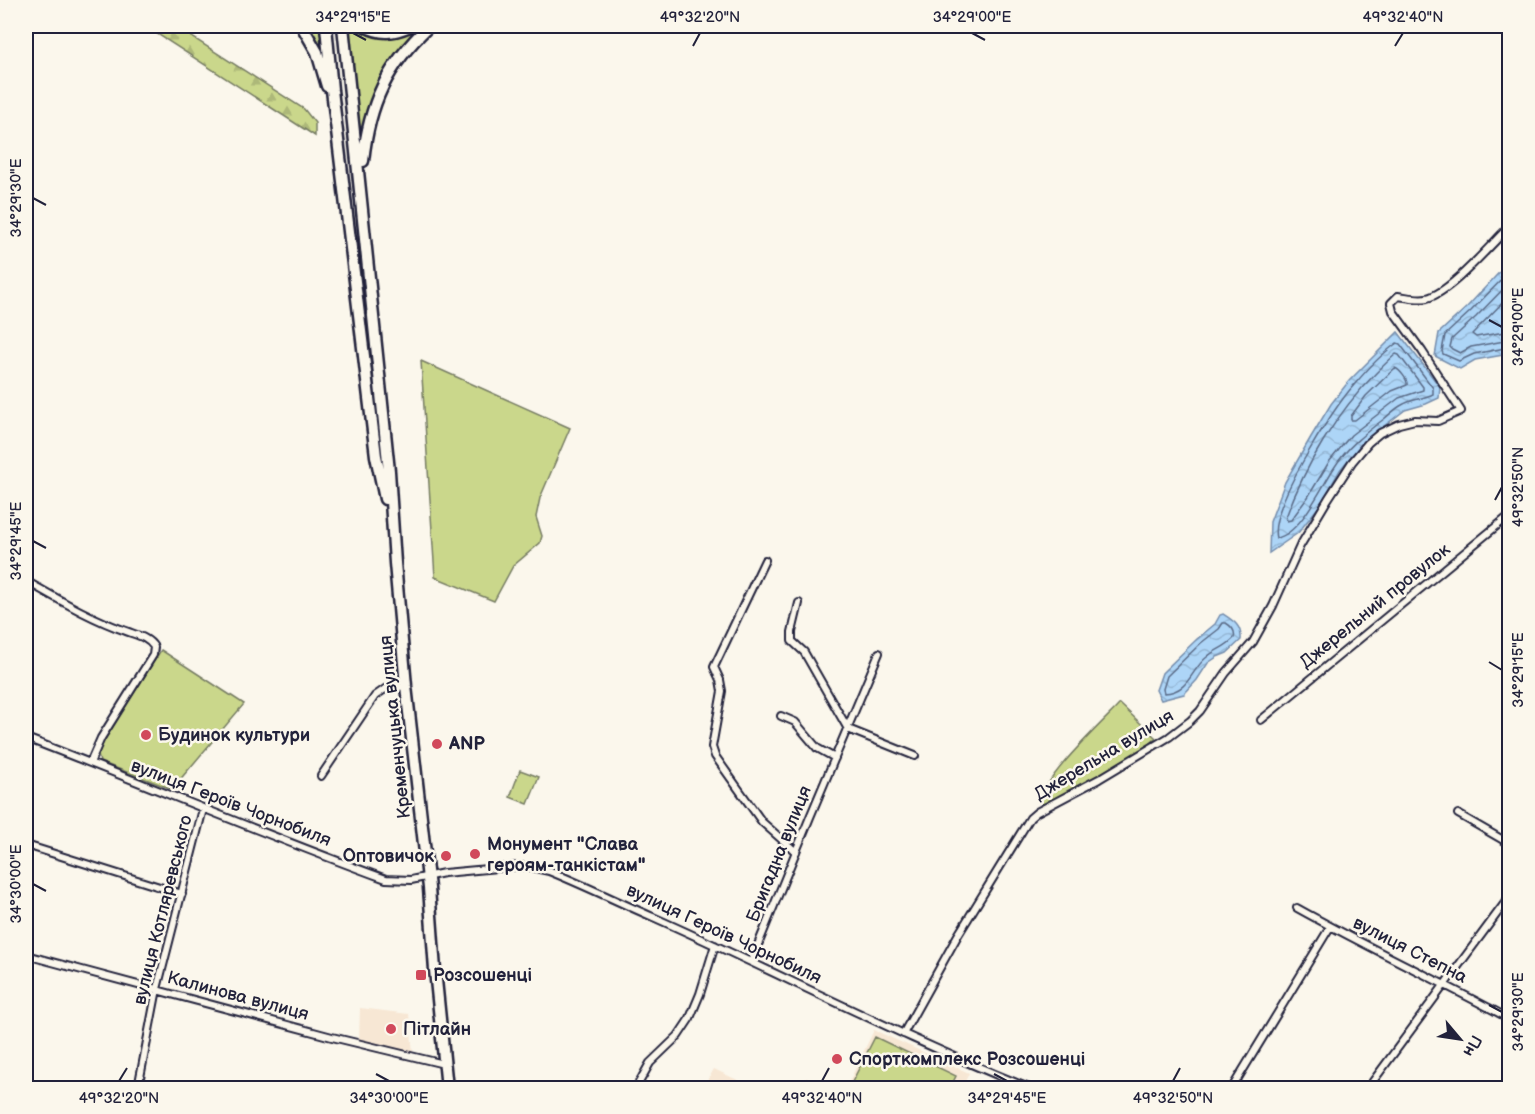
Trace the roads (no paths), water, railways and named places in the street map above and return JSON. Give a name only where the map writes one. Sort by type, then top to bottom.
[{"type":"highway","points":[[302,26],[316,52],[337,128]]},
{"type":"highway","points":[[326,26],[376,456],[394,540]]},
{"type":"highway","points":[[344,26],[394,540]]},
{"type":"highway","points":[[365,26],[375,31],[397,32],[410,26]]},
{"type":"highway","points":[[360,182],[365,142],[376,98],[390,71],[409,45],[429,26]]},
{"type":"highway","name":"Кременчуцька вулиця","points":[[394,540],[406,686],[428,876],[447,1089]]},
{"type":"street","name":"Джерельна вулиця","points":[[903,1034],[958,935],[1030,818],[1169,737],[1200,711],[1226,673],[1253,642],[1273,606],[1300,546],[1352,462],[1368,443],[1380,433],[1399,424],[1415,420],[1438,421],[1461,411],[1393,311],[1391,303],[1398,296],[1429,297],[1448,286],[1509,226]]},
{"type":"street","name":"Джерельний провулок","points":[[1261,720],[1509,515]]},
{"type":"street","points":[[765,560],[714,667],[722,691],[712,747],[762,822],[796,852]]},
{"type":"street","points":[[26,581],[103,623],[148,640],[154,647],[153,655],[101,738],[90,763]]},
{"type":"street","points":[[799,603],[792,641],[804,652],[848,729],[915,756]]},
{"type":"street","name":"Бригадна вулиця","points":[[751,962],[879,653]]},
{"type":"street","points":[[321,776],[375,696],[385,689],[406,686]]},
{"type":"street","points":[[781,716],[795,722],[817,748],[835,758]]},
{"type":"street","name":"вулиця Героїв Чорнобиля","points":[[26,738],[386,879],[411,880],[444,873],[520,866],[557,874],[715,945],[903,1034],[1029,1089]]},
{"type":"street","name":"вулиця Котляревського","points":[[138,1089],[157,989],[203,809]]},
{"type":"street","points":[[1458,814],[1509,844]]},
{"type":"street","points":[[26,845],[182,894]]},
{"type":"street","points":[[1368,1089],[1509,896]]},
{"type":"street","name":"вулиця Степна","points":[[1297,908],[1509,1019]]},
{"type":"street","points":[[1232,1089],[1330,927]]},
{"type":"street","points":[[636,1089],[650,1064],[678,1036],[690,1018],[715,945]]},
{"type":"street","name":"Калинова вулиця","points":[[26,955],[332,1037],[444,1064]]},
{"type":"street","points":[[26,1083],[45,1089]]},
{"type":"water","points":[[1509,262],[1509,352],[1475,360],[1460,369],[1435,356],[1439,333]]},
{"type":"water","points":[[1398,332],[1440,387],[1439,398],[1405,410],[1361,444],[1340,470],[1320,505],[1298,533],[1269,553],[1270,522],[1285,482],[1311,437],[1331,404],[1349,381]]},
{"type":"water","points":[[1223,614],[1239,627],[1241,640],[1227,653],[1208,663],[1184,694],[1161,700],[1156,690],[1162,673]]},
{"type":"place","name":"Будинок культури","points":[[146,735]]},
{"type":"place","name":"ANP","points":[[437,744]]},
{"type":"place","name":"Монумент \"Слава героям-танкістам\"","points":[[475,854]]},
{"type":"place","name":"Оптовичок","points":[[446,856]]},
{"type":"place","name":"Розсошенці","points":[[421,975]]},
{"type":"place","name":"Пітлайн","points":[[391,1029]]},
{"type":"place","name":"Спорткомплекс Розсошенці","points":[[837,1059]]}]
